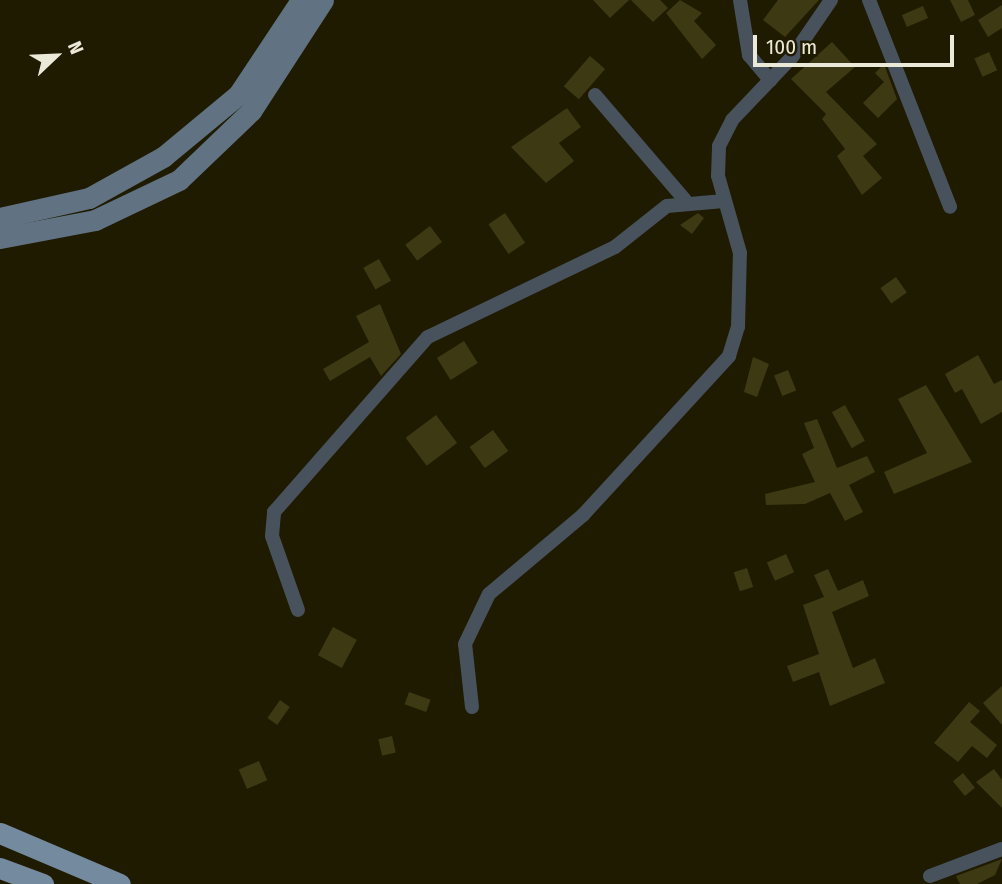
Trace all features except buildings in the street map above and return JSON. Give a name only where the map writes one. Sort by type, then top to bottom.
[{"type":"main road","points":[[0,218],[89,198],[163,157],[239,95],[301,0]]},
{"type":"main road","points":[[0,238],[121,208],[179,180],[248,115],[323,0]]},
{"type":"main road","points":[[110,186],[121,208]]},
{"type":"main road","points":[[0,833],[120,884]]},
{"type":"main road","points":[[0,868],[43,884]]},
{"type":"street","points":[[740,0],[749,55],[770,80]]},
{"type":"street","points":[[472,707],[465,644],[489,594],[583,515],[729,356],[740,264],[717,166],[722,137],[831,0]]},
{"type":"street","points":[[869,0],[950,206]]},
{"type":"street","points":[[595,95],[685,200]]},
{"type":"street","points":[[298,610],[272,536],[274,512],[428,337],[615,247],[660,211],[685,200],[724,201]]},
{"type":"street","points":[[930,876],[1002,849]]}]
